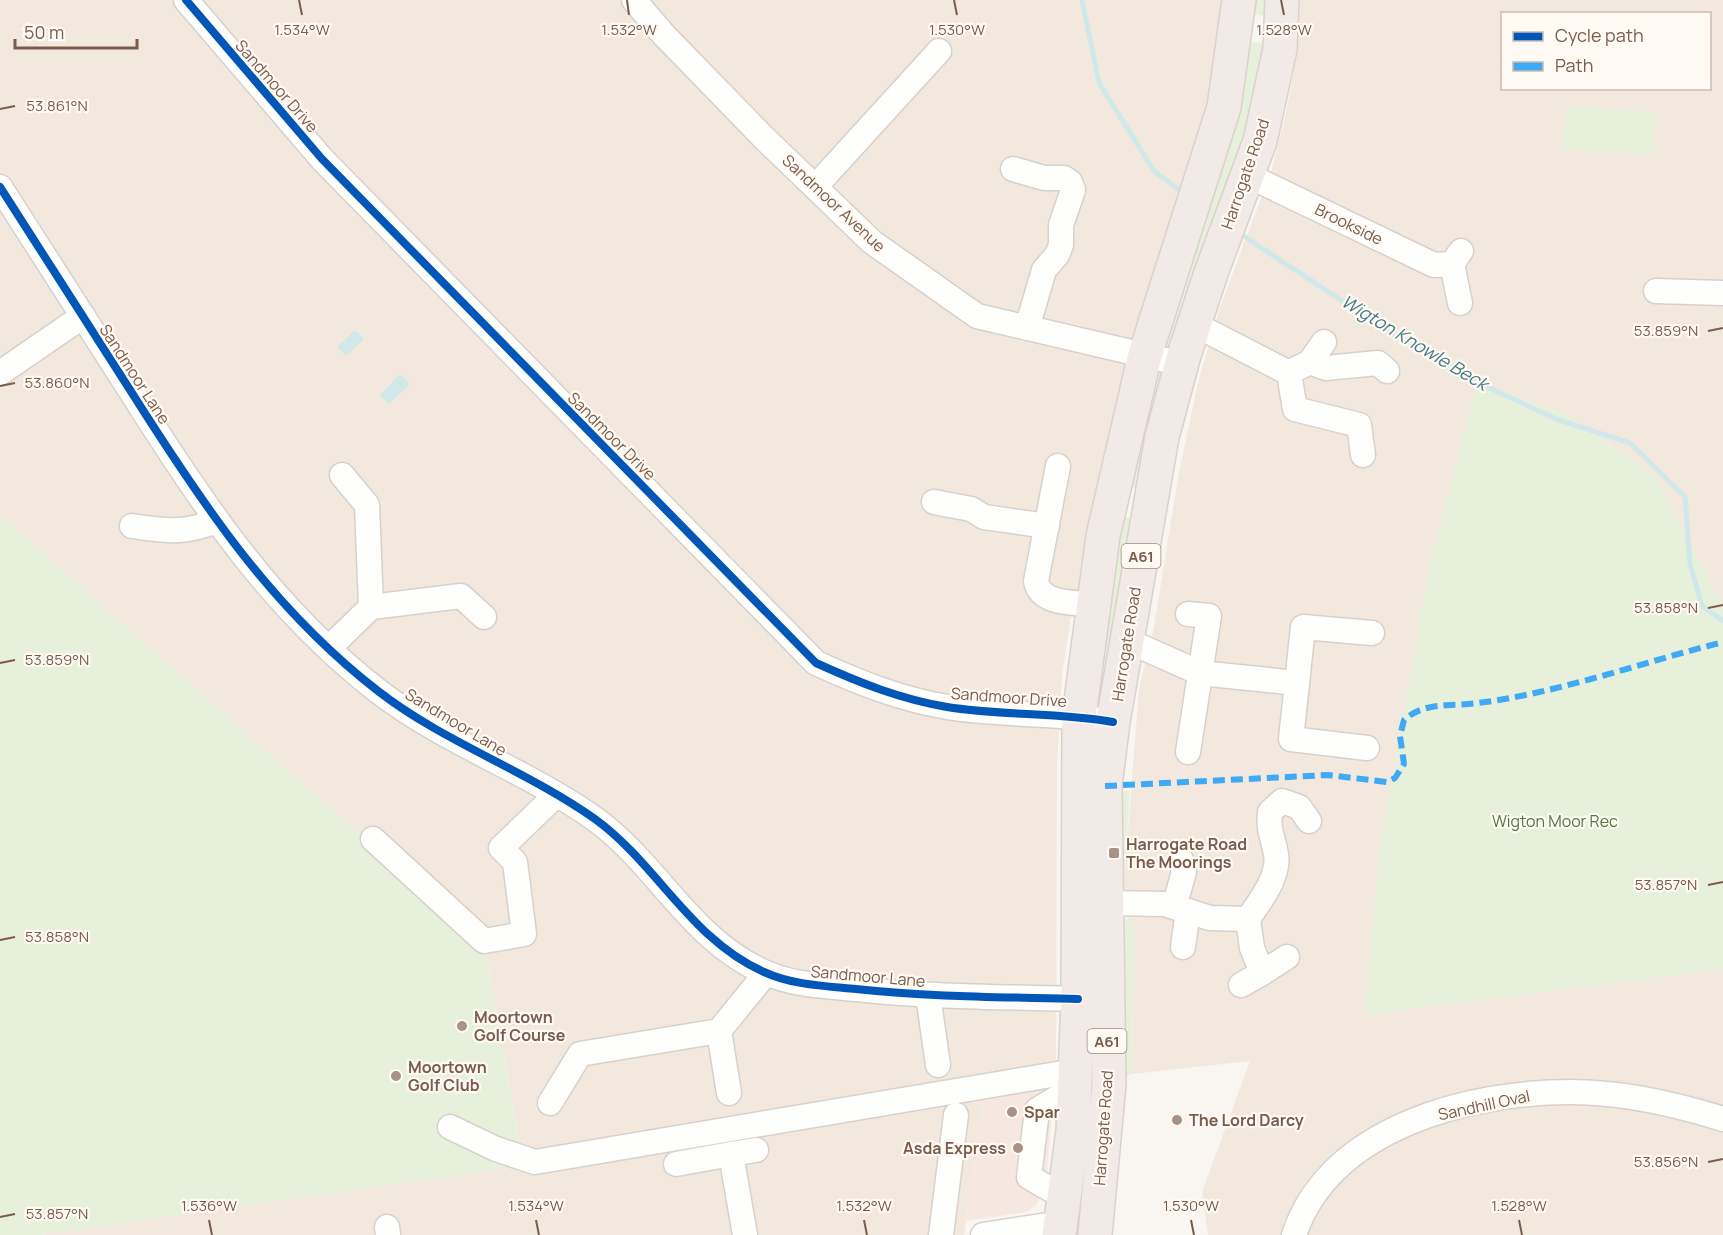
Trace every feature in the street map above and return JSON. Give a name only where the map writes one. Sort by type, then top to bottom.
[{"type":"highway","name":"Harrogate Road","points":[[1095,1235],[1108,1098],[1104,903],[1105,786],[1113,722],[1162,438],[1194,324],[1260,141],[1280,49],[1282,0]]},
{"type":"highway","name":"A61","points":[[1238,10],[1244,28],[1253,31],[1265,29],[1273,22],[1282,0]]},
{"type":"highway","name":"Harrogate Road","points":[[1061,1218],[1073,1131],[1078,999],[1079,716],[1103,536],[1145,355],[1224,107],[1238,10]]},
{"type":"highway","points":[[1061,1218],[1077,1197],[1088,1116],[1093,1103],[1108,1098]]},
{"type":"street","name":"Sandmoor Drive","points":[[186,0],[322,159],[816,663],[877,691],[948,707],[1079,716],[1113,722]]},
{"type":"street","name":"Sandmoor Avenue","points":[[634,0],[663,34],[872,242],[977,316],[1182,364]]},
{"type":"street","points":[[815,187],[939,51]]},
{"type":"street","points":[[1013,169],[1044,178],[1064,178],[1070,182],[1073,190],[1061,225],[1061,245],[1057,255],[1044,270],[1027,328]]},
{"type":"street","name":"Brookside","points":[[1247,175],[1434,265],[1456,257],[1460,303]]},
{"type":"street","name":"Sandmoor Lane","points":[[0,187],[216,521],[296,619],[378,691],[440,732],[556,795],[597,821],[641,862],[696,925],[720,946],[766,974],[806,985],[928,995],[1078,999]]},
{"type":"street","points":[[1656,291],[1723,293]]},
{"type":"street","name":"Sandmoor Lane","points":[[0,373],[82,316]]},
{"type":"street","points":[[1194,324],[1291,384],[1295,409],[1359,425],[1363,455]]},
{"type":"street","points":[[1291,384],[1324,342]]},
{"type":"street","points":[[1310,362],[1326,368],[1378,363],[1387,371]]},
{"type":"street","points":[[1058,466],[1036,581],[1038,589],[1044,596],[1053,599],[1094,605]]},
{"type":"street","points":[[342,475],[367,504],[371,607]]},
{"type":"street","points":[[934,502],[971,509],[984,517],[1047,526]]},
{"type":"street","points":[[132,526],[164,531],[193,530],[216,521]]},
{"type":"street","points":[[330,648],[371,607],[461,596],[484,617]]},
{"type":"street","points":[[1188,614],[1209,616],[1188,752]]},
{"type":"street","points":[[1367,748],[1291,739],[1303,627],[1372,633]]},
{"type":"street","points":[[1126,640],[1200,673],[1297,683]]},
{"type":"street","points":[[373,839],[484,941],[524,934],[515,862],[501,848],[556,795]]},
{"type":"street","points":[[1262,973],[1252,948],[1256,910],[1275,880],[1277,856],[1268,830],[1270,812],[1282,801],[1299,807],[1309,821]]},
{"type":"street","points":[[1181,860],[1184,872],[1181,909],[1183,947]]},
{"type":"street","points":[[1104,903],[1165,904],[1210,918],[1256,910]]},
{"type":"street","points":[[1240,985],[1287,957]]},
{"type":"street","points":[[550,1104],[580,1054],[718,1031],[766,974]]},
{"type":"street","points":[[928,995],[938,1065]]},
{"type":"street","points":[[718,1031],[729,1093]]},
{"type":"street","points":[[450,1127],[496,1149],[535,1162],[1075,1079]]},
{"type":"street","name":"Sandhill Oval","points":[[1294,1235],[1300,1218],[1318,1191],[1345,1161],[1376,1138],[1413,1121],[1458,1108],[1513,1095],[1572,1092],[1634,1098],[1723,1119]]},
{"type":"street","points":[[941,1235],[957,1114]]},
{"type":"street","points":[[675,1164],[756,1150]]},
{"type":"street","points":[[731,1155],[745,1235]]},
{"type":"street","points":[[983,1235],[1061,1218]]},
{"type":"shaded area","points":[[0,0],[1230,0],[1215,105],[1081,616],[1071,616],[1062,675],[1057,764],[1056,1068],[521,1152],[485,946],[0,515]]},
{"type":"shaded area","points":[[1299,0],[1723,0],[1723,1235],[1208,1235],[1202,1192],[1250,1061],[1132,1074],[1134,924],[1124,883],[1139,689],[1154,627],[1178,478],[1199,378],[1219,310],[1272,169],[1296,60]]},
{"type":"shaded area","points":[[1055,1081],[1046,1179],[1038,1203],[1022,1213],[966,1221],[984,1093]]},
{"type":"shaded area","points":[[984,1093],[964,1235],[41,1235],[523,1166]]},
{"type":"green space","points":[[1248,0],[1269,0],[1267,13],[1262,16],[1252,14]]},
{"type":"green space","points":[[1243,42],[1271,43],[1266,73],[1173,348],[1166,347],[1160,341]]},
{"type":"green space","points":[[1566,106],[1656,112],[1653,155],[1563,149]]},
{"type":"green space","points":[[1159,371],[1165,372],[1144,488],[1123,486],[1129,459]]},
{"type":"green space","name":"Wigton Moor Rec","points":[[1477,382],[1567,414],[1655,476],[1723,606],[1723,969],[1365,1015],[1379,854],[1428,573]]},
{"type":"green space","name":"Moortown Golf Club","points":[[0,515],[485,946],[523,1166],[41,1235],[0,1235]]},
{"type":"green space","points":[[1117,516],[1139,520],[1114,650],[1105,661],[1101,694],[1095,693]]},
{"type":"green space","points":[[1121,791],[1130,791],[1124,883],[1121,874]]},
{"type":"green space","points":[[1132,916],[1134,924],[1132,1074],[1124,1077],[1120,923]]},
{"type":"water","points":[[354,331],[360,334],[363,340],[346,356],[337,347]]},
{"type":"water","points":[[400,374],[410,384],[389,404],[380,395]]},
{"type":"waterway","name":"Wigton Knowle Beck","points":[[1082,0],[1099,83],[1154,171],[1185,194]]},
{"type":"waterway","name":"Wigton Knowle Beck","points":[[1245,237],[1460,374],[1556,419],[1630,443],[1685,497],[1690,564],[1702,606],[1723,621]]},
{"type":"marked path","points":[[1105,786],[1328,775],[1387,782],[1395,778],[1404,764],[1400,736],[1404,720],[1421,710],[1539,692],[1723,642]]},
{"type":"cycle path","points":[[186,0],[322,159],[816,663],[880,690],[930,704],[988,712],[1113,722]]},
{"type":"cycle path","points":[[0,187],[213,515],[272,590],[305,626],[378,691],[430,726],[541,786],[595,819],[637,857],[716,941],[738,958],[764,972],[786,980],[809,984],[884,992],[1078,999]]},
{"type":"place","name":"Harrogate Road The Moorings","points":[[1114,853]]},
{"type":"place","name":"Moortown Golf Course","points":[[462,1026]]},
{"type":"place","name":"Moortown Golf Club","points":[[396,1076]]},
{"type":"place","name":"Spar","points":[[1012,1112]]},
{"type":"place","name":"The Lord Darcy","points":[[1177,1120]]},
{"type":"place","name":"Asda Express","points":[[1018,1148]]}]
